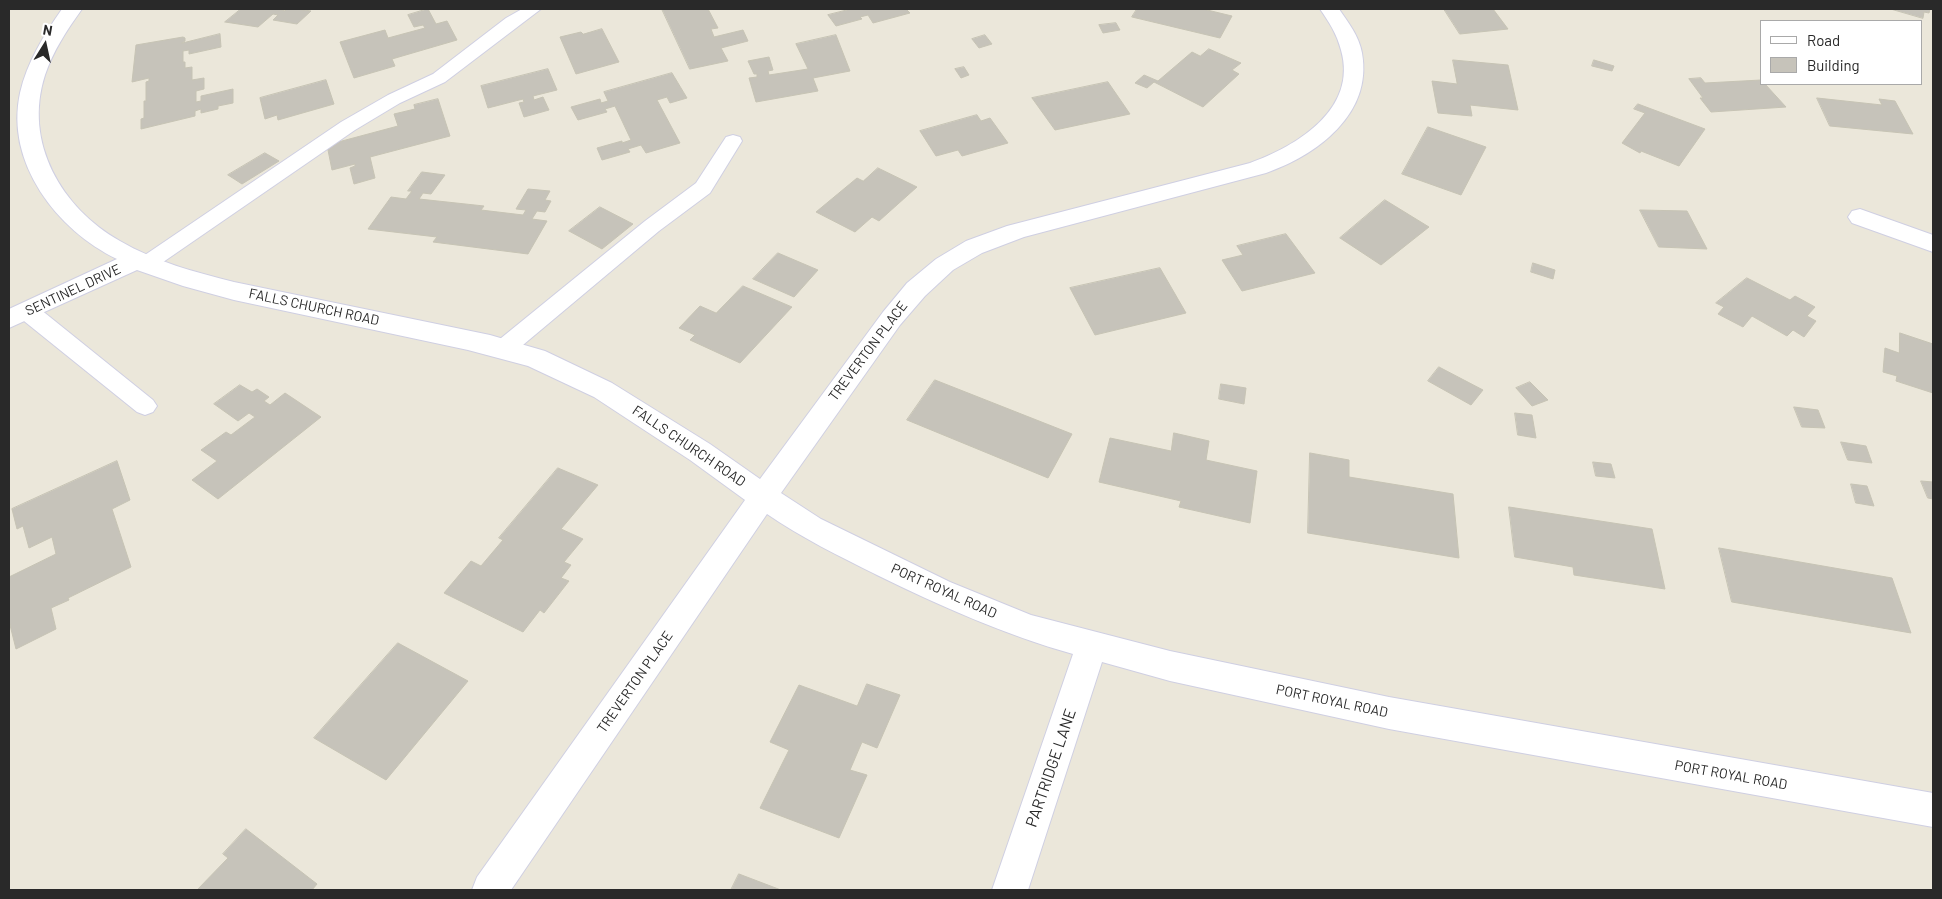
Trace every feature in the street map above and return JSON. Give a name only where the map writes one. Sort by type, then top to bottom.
[{"type":"street","name":"FALLS CHURCH ROAD","points":[[72,9],[43,53],[31,87],[26,114],[30,141],[37,165],[44,180],[62,208],[88,231],[142,262],[170,274],[212,286],[503,349],[536,358],[603,390],[700,452],[762,496]]},
{"type":"street","name":"TREVERTON PLACE","points":[[490,890],[717,564],[762,496],[894,313],[937,269],[983,243],[1024,228],[1223,178],[1289,155],[1314,140],[1342,110],[1354,75],[1352,53],[1338,19],[1330,9]]},
{"type":"street","points":[[1860,217],[1933,244]]},
{"type":"street","name":"SENTINEL DRIVE","points":[[18,315],[142,262]]},
{"type":"street","name":"PORT ROYAL ROAD","points":[[762,496],[811,528],[939,591],[1029,628],[1170,666],[1389,714],[1933,810]]},
{"type":"street","name":"PARTRIDGE LANE","points":[[1010,890],[1092,645]]},
{"type":"lane","points":[[142,262],[348,126],[394,99],[439,78],[512,22],[533,9]]},
{"type":"lane","points":[[503,349],[652,226],[703,188],[734,141]]},
{"type":"lane","points":[[18,315],[145,406]]},
{"type":"building","points":[[241,9],[280,9],[285,11],[287,9],[298,9],[311,11],[297,24],[273,20],[278,15],[273,14],[258,27],[225,22]]},
{"type":"building","points":[[428,9],[436,24],[447,21],[457,40],[392,59],[395,66],[354,78],[340,42],[385,30],[388,38],[425,28],[423,25],[414,27],[408,15]]},
{"type":"building","points":[[662,9],[708,9],[718,28],[711,29],[714,37],[743,30],[748,41],[721,48],[728,61],[690,69]]},
{"type":"building","points":[[851,9],[906,9],[910,13],[873,23],[868,15],[860,17],[862,19],[836,26],[828,15]]},
{"type":"building","points":[[1137,9],[1203,9],[1232,16],[1220,38],[1132,17]]},
{"type":"building","points":[[1444,9],[1493,9],[1508,29],[1460,34]]},
{"type":"building","points":[[1891,9],[1930,9],[1929,13],[1924,12],[1923,18]]},
{"type":"building","points":[[1116,23],[1120,30],[1103,33],[1099,25]]},
{"type":"building","points":[[602,29],[619,62],[576,74],[560,37]]},
{"type":"building","points":[[220,34],[221,47],[189,54],[189,50],[183,51],[183,62],[185,62],[185,68],[192,67],[192,80],[204,78],[204,89],[196,91],[196,102],[201,101],[201,96],[233,89],[233,103],[218,106],[218,109],[201,113],[201,109],[195,111],[195,116],[141,129],[141,119],[144,118],[144,101],[146,101],[146,82],[149,81],[149,78],[132,82],[136,45],[183,37],[185,41],[182,43]]},
{"type":"building","points":[[836,35],[850,71],[813,78],[818,91],[756,102],[749,78],[757,77],[757,74],[754,74],[748,61],[769,57],[773,70],[768,71],[769,75],[808,69],[796,44]]},
{"type":"building","points":[[985,35],[992,44],[979,48],[972,39]]},
{"type":"building","points":[[1209,49],[1241,63],[1232,70],[1239,74],[1203,107],[1154,82],[1147,88],[1135,83],[1144,75],[1158,81],[1192,52],[1200,56]]},
{"type":"building","points":[[1453,60],[1508,65],[1518,110],[1470,105],[1472,116],[1438,113],[1432,81],[1457,84]]},
{"type":"building","points":[[1594,60],[1614,66],[1612,71],[1592,66]]},
{"type":"building","points":[[964,67],[969,75],[961,78],[955,69]]},
{"type":"building","points":[[548,69],[557,90],[533,96],[534,100],[543,97],[549,110],[524,117],[519,103],[524,102],[523,99],[488,108],[481,86]]},
{"type":"building","points":[[672,73],[687,98],[670,103],[667,97],[657,100],[680,143],[646,153],[641,145],[628,149],[630,152],[602,160],[597,148],[631,140],[615,106],[605,109],[607,112],[578,120],[571,107],[600,99],[601,103],[608,101],[604,92]]},
{"type":"building","points":[[1701,78],[1705,83],[1760,80],[1760,85],[1766,85],[1786,107],[1711,112],[1689,79]]},
{"type":"building","points":[[326,80],[334,104],[278,120],[277,115],[265,119],[260,98]]},
{"type":"building","points":[[1108,82],[1130,114],[1055,130],[1032,98]]},
{"type":"building","points":[[1817,98],[1882,105],[1879,99],[1895,101],[1913,134],[1830,126]]},
{"type":"building","points":[[438,99],[450,136],[370,157],[375,178],[354,184],[350,168],[355,166],[355,164],[332,170],[327,145],[398,126],[394,114],[415,109],[414,105]]},
{"type":"building","points":[[1638,104],[1705,129],[1679,166],[1641,151],[1640,153],[1622,143],[1645,113],[1634,109]]},
{"type":"building","points":[[977,115],[981,121],[990,118],[1008,143],[962,156],[958,150],[936,156],[920,131]]},
{"type":"building","points":[[1428,127],[1486,147],[1461,195],[1402,174]]},
{"type":"building","points":[[265,153],[279,161],[242,184],[228,175]]},
{"type":"building","points":[[878,168],[917,187],[879,221],[872,217],[855,232],[816,212],[857,178],[863,181]]},
{"type":"building","points":[[422,172],[445,175],[431,194],[423,193],[419,199],[484,206],[481,210],[523,215],[526,210],[516,209],[528,189],[550,191],[545,200],[551,201],[545,212],[537,211],[532,219],[547,221],[528,254],[433,242],[437,237],[368,229],[391,197],[406,199],[412,191],[408,191]]},
{"type":"building","points":[[1385,200],[1429,227],[1381,265],[1340,238]]},
{"type":"building","points":[[600,207],[633,224],[602,249],[569,231]]},
{"type":"building","points":[[1640,210],[1687,211],[1707,249],[1659,247]]},
{"type":"building","points":[[1286,234],[1315,273],[1242,291],[1222,260],[1243,255],[1237,246]]},
{"type":"building","points":[[778,253],[818,270],[794,297],[753,279]]},
{"type":"building","points":[[1533,263],[1555,270],[1553,279],[1531,272]]},
{"type":"building","points":[[1160,268],[1186,313],[1095,335],[1070,288]]},
{"type":"building","points":[[1747,278],[1790,300],[1795,296],[1815,307],[1807,316],[1816,321],[1804,337],[1793,330],[1787,336],[1752,316],[1743,327],[1718,314],[1724,307],[1716,303]]},
{"type":"building","points":[[743,286],[792,307],[740,363],[690,340],[695,335],[679,328],[700,306],[716,313]]},
{"type":"building","points":[[1900,333],[1933,344],[1933,393],[1896,381],[1897,376],[1883,372],[1885,348],[1899,353]]},
{"type":"building","points":[[1439,367],[1483,390],[1471,405],[1428,381]]},
{"type":"building","points":[[935,380],[1072,434],[1048,478],[907,420]]},
{"type":"building","points":[[1530,382],[1548,400],[1532,406],[1516,388]]},
{"type":"building","points":[[1221,384],[1246,388],[1244,404],[1219,399]]},
{"type":"building","points":[[240,385],[252,392],[257,389],[269,397],[264,401],[270,405],[285,393],[321,417],[218,499],[192,480],[217,461],[201,450],[226,432],[231,435],[255,417],[249,413],[238,421],[214,404]]},
{"type":"building","points":[[1794,407],[1818,410],[1825,428],[1802,427]]},
{"type":"building","points":[[1515,413],[1532,415],[1536,438],[1518,435]]},
{"type":"building","points":[[1174,433],[1209,441],[1206,460],[1257,471],[1250,523],[1179,507],[1181,501],[1099,482],[1110,438],[1171,451]]},
{"type":"building","points":[[1841,442],[1866,446],[1872,463],[1848,460]]},
{"type":"building","points":[[1310,453],[1349,460],[1349,477],[1453,494],[1459,558],[1308,533]]},
{"type":"building","points":[[117,461],[130,500],[112,509],[131,567],[51,608],[56,629],[16,649],[9,621],[9,577],[56,554],[52,537],[29,548],[23,526],[17,529],[12,509]]},
{"type":"building","points":[[1593,462],[1611,464],[1615,478],[1596,476]]},
{"type":"building","points":[[558,468],[598,485],[561,529],[583,539],[564,562],[571,565],[561,578],[569,581],[544,613],[540,610],[523,632],[444,593],[471,561],[481,566],[503,540],[499,538]]},
{"type":"building","points":[[1921,481],[1933,482],[1933,499],[1928,498]]},
{"type":"building","points":[[1851,484],[1867,486],[1874,506],[1856,503]]},
{"type":"building","points":[[1509,507],[1652,529],[1665,589],[1574,575],[1573,567],[1515,557]]},
{"type":"building","points":[[1719,548],[1892,578],[1911,633],[1732,602]]},
{"type":"building","points":[[398,643],[468,681],[386,780],[314,738]]},
{"type":"building","points":[[867,684],[900,695],[877,748],[862,742],[850,770],[867,775],[839,838],[760,808],[789,750],[770,742],[799,685],[857,706]]},
{"type":"building","points":[[246,829],[317,884],[312,890],[197,890],[228,858],[223,854]]},
{"type":"building","points":[[739,874],[781,890],[731,890]]}]
